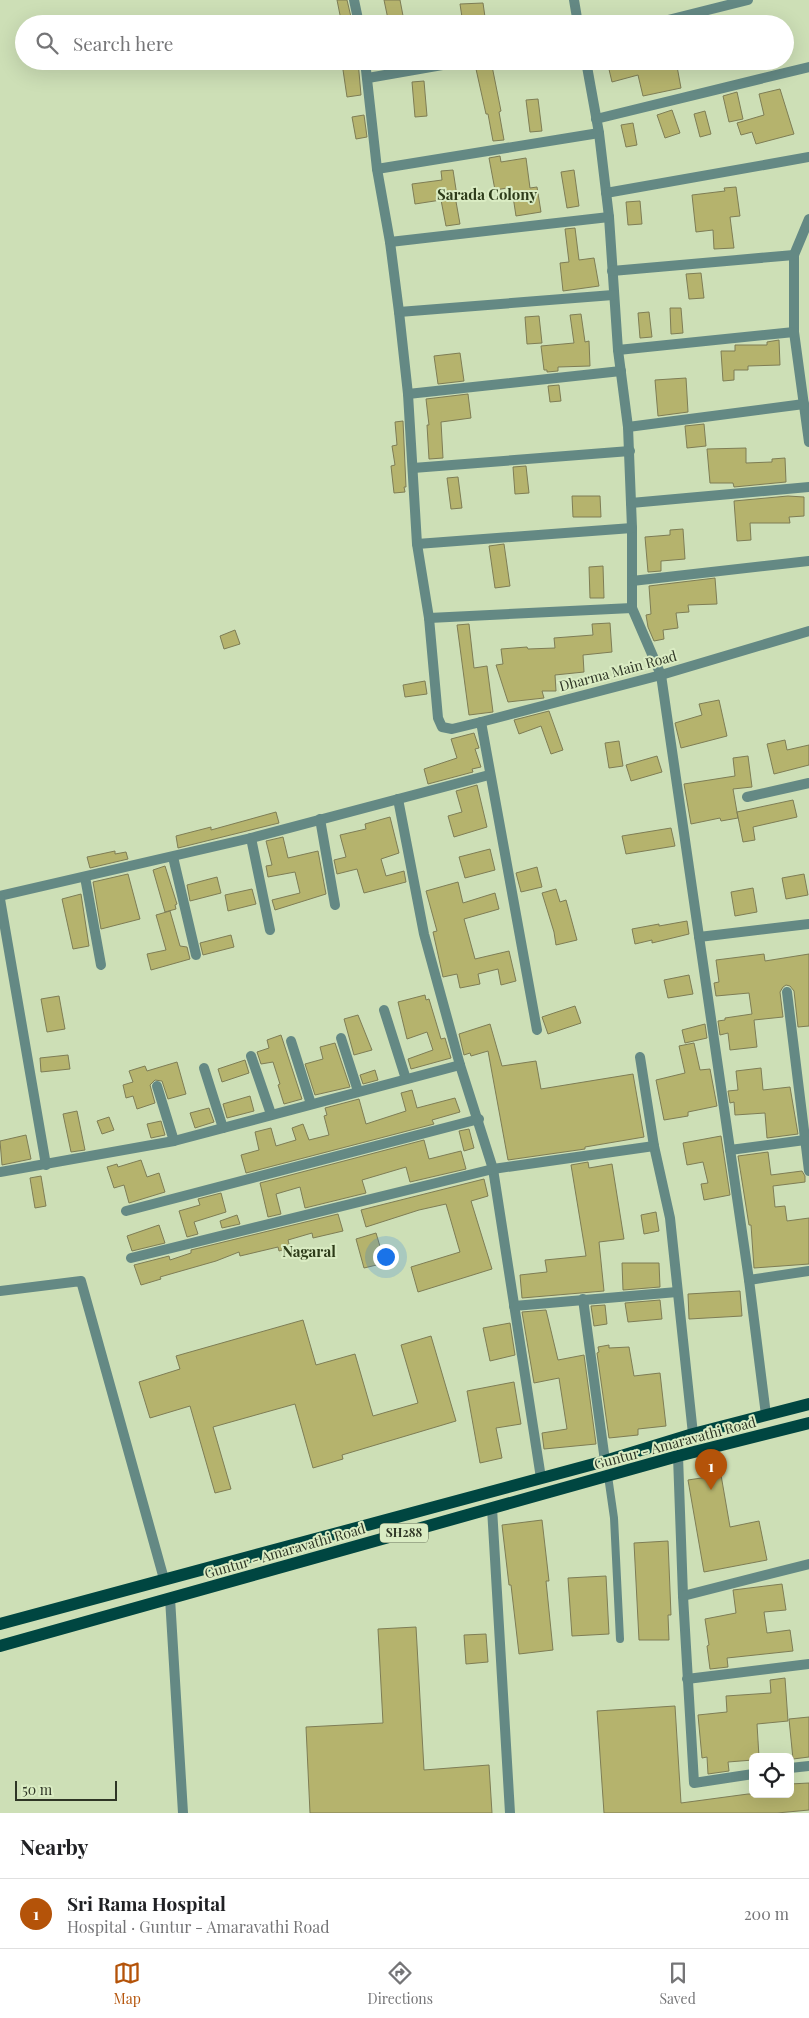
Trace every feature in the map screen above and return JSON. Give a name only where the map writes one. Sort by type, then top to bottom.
[{"type":"main road","name":"Guntur - Amaravathi Road","points":[[0,1624],[809,1404]]},
{"type":"main road","name":"Guntur - Amaravathi Road","points":[[0,1646],[678,1456],[809,1423]]},
{"type":"main road","points":[[449,1502],[453,1520]]},
{"type":"street","points":[[354,0],[357,15]]},
{"type":"street","points":[[574,0],[576,15]]},
{"type":"street","points":[[688,15],[748,0]]},
{"type":"street","points":[[596,119],[809,68]]},
{"type":"street","points":[[367,70],[377,169],[400,312],[408,394],[417,544],[429,618],[632,608]]},
{"type":"street","points":[[368,78],[414,70]]},
{"type":"street","points":[[588,70],[599,133],[609,217],[613,295],[630,451],[632,608],[661,675],[749,1280],[766,1415]]},
{"type":"street","points":[[377,169],[599,133]]},
{"type":"street","points":[[606,193],[809,157]]},
{"type":"street","points":[[390,242],[609,217]]},
{"type":"street","points":[[809,219],[794,255],[794,332],[809,442]]},
{"type":"street","points":[[612,271],[794,255]]},
{"type":"street","points":[[400,312],[613,295]]},
{"type":"street","points":[[618,350],[794,332]]},
{"type":"street","points":[[408,394],[621,372]]},
{"type":"street","points":[[628,427],[804,404]]},
{"type":"street","points":[[413,468],[630,451]]},
{"type":"street","points":[[631,503],[809,487]]},
{"type":"street","points":[[417,544],[632,528]]},
{"type":"street","points":[[632,581],[809,560]]},
{"type":"street","name":"Dharma Main Road","points":[[429,618],[438,718],[442,727],[447,729],[481,722],[661,675],[809,631]]},
{"type":"street","points":[[481,722],[489,775],[537,1030]]},
{"type":"street","points":[[46,1165],[0,897],[251,838],[489,775]]},
{"type":"street","points":[[746,797],[809,783]]},
{"type":"street","points":[[398,799],[424,934],[460,1065],[493,1169],[541,1478]]},
{"type":"street","points":[[320,820],[335,905]]},
{"type":"street","points":[[251,838],[270,930]]},
{"type":"street","points":[[173,857],[196,955]]},
{"type":"street","points":[[85,877],[101,965]]},
{"type":"street","points":[[700,937],[809,924]]},
{"type":"street","points":[[787,992],[809,1170]]},
{"type":"street","points":[[384,1010],[406,1079]]},
{"type":"street","points":[[341,1038],[358,1092]]},
{"type":"street","points":[[291,1041],[311,1104]]},
{"type":"street","points":[[251,1056],[271,1114]]},
{"type":"street","points":[[640,1057],[654,1146],[670,1218],[693,1434]]},
{"type":"street","points":[[0,1172],[174,1141],[460,1065]]},
{"type":"street","points":[[204,1068],[223,1128]]},
{"type":"street","points":[[157,1086],[174,1141]]},
{"type":"street","points":[[126,1211],[478,1119]]},
{"type":"street","points":[[730,1150],[806,1140]]},
{"type":"street","points":[[131,1258],[493,1169],[654,1146]]},
{"type":"street","points":[[749,1280],[809,1271]]},
{"type":"street","points":[[0,1291],[81,1280],[164,1579]]},
{"type":"street","points":[[514,1306],[678,1292]]},
{"type":"street","points":[[583,1299],[604,1461]]},
{"type":"street","points":[[678,1456],[682,1596],[694,1783],[749,1775]]},
{"type":"street","points":[[492,1508],[510,1813]]},
{"type":"street","points":[[682,1596],[809,1564]]},
{"type":"street","points":[[170,1598],[183,1813]]},
{"type":"street","points":[[687,1679],[809,1664]]},
{"type":"street","points":[[794,1768],[809,1766]]},
{"type":"lane","points":[[608,1476],[614,1518],[620,1639]]},
{"type":"building","points":[[337,0],[347,0],[351,15],[340,15]]},
{"type":"building","points":[[384,0],[400,0],[403,15],[387,15]]},
{"type":"building","points":[[483,3],[485,15],[462,15],[460,4]]},
{"type":"building","points":[[343,70],[359,70],[361,95],[347,97]]},
{"type":"building","points":[[476,70],[493,70],[501,111],[499,112],[504,140],[493,141],[488,114],[486,114]]},
{"type":"building","points":[[609,70],[678,70],[681,88],[643,96],[638,75],[612,82]]},
{"type":"building","points":[[424,81],[427,116],[415,117],[412,82]]},
{"type":"building","points":[[780,89],[794,134],[756,144],[752,132],[741,135],[737,123],[764,115],[759,94]]},
{"type":"building","points":[[737,92],[743,119],[729,122],[723,96]]},
{"type":"building","points":[[538,99],[542,131],[530,132],[526,100]]},
{"type":"building","points":[[672,110],[680,133],[665,138],[657,115]]},
{"type":"building","points":[[705,111],[711,134],[700,137],[694,114]]},
{"type":"building","points":[[364,115],[367,137],[356,139],[352,117]]},
{"type":"building","points":[[633,123],[637,145],[626,147],[621,125]]},
{"type":"building","points":[[500,156],[501,162],[526,158],[530,188],[537,187],[541,212],[516,216],[512,190],[507,188],[495,190],[489,158]]},
{"type":"building","points":[[453,170],[460,224],[446,226],[441,200],[415,204],[412,184],[442,180],[441,171]]},
{"type":"building","points":[[574,170],[579,206],[567,208],[561,172]]},
{"type":"building","points":[[736,187],[740,216],[730,217],[734,248],[714,249],[713,230],[696,232],[692,195],[725,191],[724,188]]},
{"type":"building","points":[[640,201],[642,224],[628,225],[626,202]]},
{"type":"building","points":[[575,228],[579,260],[594,258],[599,286],[563,291],[560,263],[569,262],[565,229]]},
{"type":"building","points":[[701,273],[704,298],[689,299],[686,274]]},
{"type":"building","points":[[670,308],[681,308],[683,333],[671,334]]},
{"type":"building","points":[[649,312],[652,337],[640,338],[638,313]]},
{"type":"building","points":[[581,314],[585,342],[589,341],[590,366],[558,367],[558,371],[547,372],[547,370],[544,370],[541,346],[574,343],[570,315]]},
{"type":"building","points":[[539,316],[542,343],[527,344],[525,317]]},
{"type":"building","points":[[779,340],[780,365],[748,366],[748,370],[734,370],[734,380],[723,381],[721,351],[735,351],[735,345],[767,345],[767,342]]},
{"type":"building","points":[[460,353],[464,381],[438,384],[434,356]]},
{"type":"building","points":[[686,378],[688,412],[658,416],[655,380]]},
{"type":"building","points":[[559,385],[561,401],[550,402],[548,386]]},
{"type":"building","points":[[468,394],[471,418],[441,422],[443,458],[429,459],[427,425],[429,425],[426,399]]},
{"type":"building","points":[[403,421],[406,487],[404,487],[405,492],[394,493],[391,466],[395,465],[392,446],[397,445],[395,422]]},
{"type":"building","points":[[704,424],[706,446],[687,448],[685,426]]},
{"type":"building","points":[[746,448],[746,463],[772,462],[772,459],[785,458],[786,482],[734,487],[733,483],[710,483],[707,449]]},
{"type":"building","points":[[526,466],[529,493],[515,494],[513,467]]},
{"type":"building","points":[[458,477],[462,508],[451,509],[447,478]]},
{"type":"building","points":[[572,496],[600,496],[601,517],[573,517]]},
{"type":"building","points":[[788,496],[804,497],[804,516],[789,517],[790,523],[750,523],[751,540],[737,541],[734,501]]},
{"type":"building","points":[[683,529],[685,559],[661,561],[661,571],[648,572],[645,537],[670,535],[670,530]]},
{"type":"building","points":[[504,544],[510,586],[495,588],[489,546]]},
{"type":"building","points":[[603,566],[604,598],[590,598],[589,567]]},
{"type":"building","points":[[715,578],[717,604],[688,605],[689,612],[676,613],[678,628],[663,630],[664,639],[654,641],[648,627],[646,615],[651,614],[649,586]]},
{"type":"building","points":[[610,623],[612,652],[583,655],[584,672],[555,675],[556,691],[542,691],[544,698],[508,702],[496,665],[503,664],[501,649],[527,647],[528,649],[555,648],[554,638],[593,635],[592,624]]},
{"type":"building","points":[[469,624],[474,668],[487,666],[493,712],[469,715],[457,625]]},
{"type":"building","points":[[235,630],[240,644],[224,649],[220,636]]},
{"type":"building","points":[[425,681],[427,694],[405,697],[403,685]]},
{"type":"building","points":[[719,700],[727,736],[681,748],[675,723],[702,715],[699,704]]},
{"type":"building","points":[[549,711],[563,750],[551,754],[541,726],[519,734],[514,720]]},
{"type":"building","points":[[474,733],[479,748],[475,749],[481,767],[472,769],[473,772],[428,784],[424,769],[457,758],[451,739]]},
{"type":"building","points":[[785,740],[787,750],[809,745],[809,765],[774,774],[767,744]]},
{"type":"building","points":[[619,741],[623,766],[609,768],[605,743]]},
{"type":"building","points":[[657,756],[662,772],[631,781],[626,765]]},
{"type":"building","points":[[748,756],[752,787],[733,789],[738,818],[721,821],[720,818],[691,824],[684,784],[735,776],[733,758]]},
{"type":"building","points":[[477,785],[487,827],[454,837],[448,816],[462,812],[456,791]]},
{"type":"building","points":[[793,800],[797,817],[753,827],[755,840],[743,842],[737,812]]},
{"type":"building","points":[[276,812],[279,823],[178,848],[176,836],[211,827],[211,830]]},
{"type":"building","points":[[390,817],[399,853],[381,859],[386,876],[404,871],[406,882],[364,893],[357,869],[337,874],[334,860],[346,857],[340,835],[366,829],[365,824]]},
{"type":"building","points":[[671,828],[675,846],[626,854],[622,836]]},
{"type":"building","points":[[283,837],[288,858],[318,851],[326,894],[275,910],[272,900],[300,893],[295,872],[268,877],[266,866],[272,865],[266,841]]},
{"type":"building","points":[[490,849],[495,870],[465,878],[459,857]]},
{"type":"building","points":[[115,851],[115,854],[126,852],[128,859],[90,868],[87,857]]},
{"type":"building","points":[[165,866],[177,904],[175,905],[176,909],[165,912],[153,870]]},
{"type":"building","points":[[537,867],[542,887],[521,892],[516,873]]},
{"type":"building","points":[[128,874],[140,919],[101,929],[93,882]]},
{"type":"building","points":[[804,874],[808,895],[786,899],[782,878]]},
{"type":"building","points":[[217,877],[221,893],[190,901],[187,885]]},
{"type":"building","points":[[458,882],[463,903],[495,893],[499,909],[464,919],[475,959],[509,951],[516,981],[501,985],[498,969],[478,974],[480,984],[460,988],[457,974],[443,977],[433,932],[437,931],[426,891]]},
{"type":"building","points":[[753,888],[757,912],[735,916],[731,892]]},
{"type":"building","points":[[252,889],[256,904],[228,911],[225,895]]},
{"type":"building","points":[[556,889],[560,902],[566,900],[577,940],[556,945],[542,893]]},
{"type":"building","points":[[81,894],[89,946],[73,949],[62,899]]},
{"type":"building","points":[[170,911],[180,946],[187,947],[190,959],[151,970],[147,954],[166,950],[156,915]]},
{"type":"building","points":[[687,921],[689,934],[652,943],[652,940],[635,944],[632,929]]},
{"type":"building","points":[[231,935],[234,947],[203,955],[200,943]]},
{"type":"building","points":[[764,954],[765,961],[809,954],[809,1026],[798,1027],[794,991],[790,986],[786,985],[780,992],[783,1017],[754,1020],[757,1047],[730,1050],[728,1033],[720,1035],[718,1021],[725,1020],[725,1018],[752,1014],[749,993],[716,996],[714,983],[719,982],[716,960]]},
{"type":"building","points":[[689,975],[693,994],[668,998],[664,980]]},
{"type":"building","points":[[425,995],[426,1000],[429,999],[441,1039],[445,1038],[451,1058],[411,1069],[408,1059],[433,1050],[427,1032],[407,1039],[398,1002]]},
{"type":"building","points":[[59,996],[65,1029],[47,1032],[41,999]]},
{"type":"building","points":[[575,1006],[581,1023],[548,1034],[542,1017]]},
{"type":"building","points":[[358,1015],[372,1050],[354,1055],[344,1019]]},
{"type":"building","points":[[490,1024],[502,1066],[536,1061],[541,1089],[633,1074],[644,1137],[585,1147],[585,1149],[508,1160],[488,1051],[471,1056],[470,1053],[464,1055],[459,1034]]},
{"type":"building","points":[[705,1024],[707,1038],[685,1043],[682,1030]]},
{"type":"building","points":[[281,1035],[302,1099],[284,1104],[273,1062],[261,1064],[257,1052],[269,1048],[267,1040]]},
{"type":"building","points":[[335,1043],[350,1087],[315,1095],[305,1064],[323,1059],[320,1047]]},
{"type":"building","points":[[694,1043],[700,1070],[710,1069],[717,1106],[688,1112],[688,1116],[664,1120],[656,1080],[685,1073],[679,1046]]},
{"type":"building","points":[[68,1055],[70,1069],[41,1072],[40,1058]]},
{"type":"building","points":[[245,1060],[249,1073],[222,1082],[218,1069]]},
{"type":"building","points":[[177,1062],[186,1094],[168,1099],[162,1081],[155,1080],[150,1085],[155,1103],[137,1109],[133,1096],[126,1098],[123,1085],[133,1082],[129,1071],[145,1066],[147,1071]]},
{"type":"building","points":[[761,1068],[763,1090],[790,1087],[798,1134],[767,1138],[765,1113],[735,1115],[734,1102],[730,1103],[728,1091],[738,1090],[736,1071]]},
{"type":"building","points":[[375,1070],[378,1080],[363,1084],[360,1075]]},
{"type":"building","points":[[412,1090],[417,1108],[455,1098],[460,1112],[432,1120],[434,1124],[246,1173],[241,1155],[259,1150],[255,1132],[271,1128],[276,1146],[296,1140],[292,1128],[303,1124],[309,1140],[329,1135],[324,1116],[327,1115],[325,1108],[359,1099],[366,1124],[406,1111],[401,1093]]},
{"type":"building","points":[[250,1096],[254,1111],[227,1118],[223,1104]]},
{"type":"building","points":[[209,1108],[214,1122],[195,1128],[190,1113]]},
{"type":"building","points":[[77,1111],[85,1150],[71,1152],[63,1114]]},
{"type":"building","points":[[109,1117],[114,1130],[102,1134],[97,1121]]},
{"type":"building","points":[[161,1121],[165,1135],[151,1138],[147,1124]]},
{"type":"building","points":[[469,1129],[474,1148],[464,1151],[459,1131]]},
{"type":"building","points":[[26,1135],[31,1159],[2,1165],[0,1141]]},
{"type":"building","points":[[721,1136],[730,1195],[704,1200],[701,1184],[708,1183],[703,1162],[687,1165],[683,1143]]},
{"type":"building","points":[[424,1140],[429,1159],[461,1151],[466,1169],[410,1182],[406,1167],[362,1180],[366,1193],[305,1208],[300,1187],[276,1194],[281,1214],[268,1217],[260,1183]]},
{"type":"building","points":[[768,1152],[771,1175],[802,1171],[805,1176],[805,1182],[773,1186],[775,1207],[785,1206],[787,1221],[809,1218],[809,1264],[754,1268],[751,1225],[749,1225],[738,1156]]},
{"type":"building","points":[[141,1160],[147,1177],[159,1173],[165,1192],[129,1203],[124,1185],[114,1188],[107,1167],[117,1164],[118,1167]]},
{"type":"building","points":[[588,1162],[589,1168],[612,1164],[624,1239],[599,1242],[604,1291],[522,1298],[520,1275],[547,1272],[545,1260],[586,1256],[571,1165]]},
{"type":"building","points":[[41,1176],[46,1206],[35,1208],[30,1178]]},
{"type":"building","points":[[484,1179],[488,1196],[471,1201],[492,1269],[418,1292],[411,1267],[460,1252],[446,1204],[419,1210],[366,1227],[361,1210]]},
{"type":"building","points":[[221,1193],[226,1212],[194,1222],[198,1234],[187,1237],[179,1211],[200,1205],[198,1199]]},
{"type":"building","points":[[656,1212],[659,1231],[644,1234],[641,1215]]},
{"type":"building","points":[[338,1214],[343,1231],[313,1238],[312,1233],[288,1240],[290,1248],[279,1251],[278,1247],[240,1256],[239,1252],[216,1261],[160,1277],[161,1279],[141,1285],[134,1265],[169,1256],[170,1260],[191,1253],[191,1250]]},
{"type":"building","points":[[237,1215],[240,1224],[222,1228],[220,1221]]},
{"type":"building","points":[[159,1225],[165,1243],[132,1251],[127,1236]]},
{"type":"building","points":[[376,1233],[385,1263],[364,1268],[356,1239]]},
{"type":"building","points":[[622,1263],[659,1263],[660,1287],[623,1290]]},
{"type":"building","points":[[740,1291],[742,1316],[689,1319],[688,1294]]},
{"type":"building","points":[[660,1300],[662,1319],[628,1322],[625,1303]]},
{"type":"building","points":[[605,1305],[607,1324],[594,1326],[591,1306]]},
{"type":"building","points":[[546,1310],[558,1360],[584,1355],[596,1444],[544,1449],[542,1433],[567,1429],[559,1378],[534,1383],[522,1312]]},
{"type":"building","points":[[303,1320],[316,1365],[355,1354],[373,1416],[418,1403],[401,1345],[431,1336],[456,1421],[342,1455],[343,1459],[313,1468],[295,1404],[213,1427],[231,1489],[215,1493],[190,1406],[150,1418],[139,1382],[180,1369],[176,1356]]},
{"type":"building","points":[[510,1323],[515,1355],[490,1361],[483,1328]]},
{"type":"building","points":[[609,1345],[609,1348],[629,1347],[634,1376],[660,1373],[666,1426],[638,1429],[638,1435],[609,1438],[597,1353],[599,1352],[598,1347]]},
{"type":"building","points":[[514,1382],[521,1424],[496,1428],[502,1458],[480,1463],[467,1391]]},
{"type":"building","points":[[721,1475],[730,1527],[759,1521],[767,1560],[704,1572],[688,1480]]},
{"type":"building","points":[[542,1520],[549,1581],[546,1581],[553,1650],[519,1654],[502,1525]]},
{"type":"building","points":[[668,1541],[671,1615],[668,1615],[669,1640],[639,1640],[634,1543]]},
{"type":"building","points":[[606,1576],[609,1634],[572,1636],[568,1578]]},
{"type":"building","points":[[782,1584],[786,1610],[764,1612],[767,1633],[790,1630],[793,1651],[727,1658],[728,1667],[710,1669],[705,1619],[736,1613],[733,1590]]},
{"type":"building","points":[[416,1627],[424,1770],[489,1765],[492,1813],[310,1813],[306,1727],[383,1723],[378,1629]]},
{"type":"building","points":[[486,1634],[488,1662],[466,1664],[464,1635]]},
{"type":"building","points":[[785,1678],[788,1721],[757,1724],[759,1753],[749,1753],[749,1760],[728,1762],[729,1771],[708,1774],[707,1757],[702,1758],[698,1715],[727,1712],[726,1696],[771,1693],[770,1680]]},
{"type":"building","points":[[675,1706],[681,1803],[748,1794],[749,1798],[794,1798],[794,1784],[809,1783],[809,1810],[777,1813],[604,1813],[597,1711]]},
{"type":"building","points":[[809,1717],[809,1757],[794,1759],[789,1719]]},
{"type":"place","name":"Sri Rama Hospital","points":[[711,1490]]},
{"type":"district","name":"Sarada Colony","points":[[487,195]]},
{"type":"district","name":"Nagaral","points":[[309,1252]]}]
